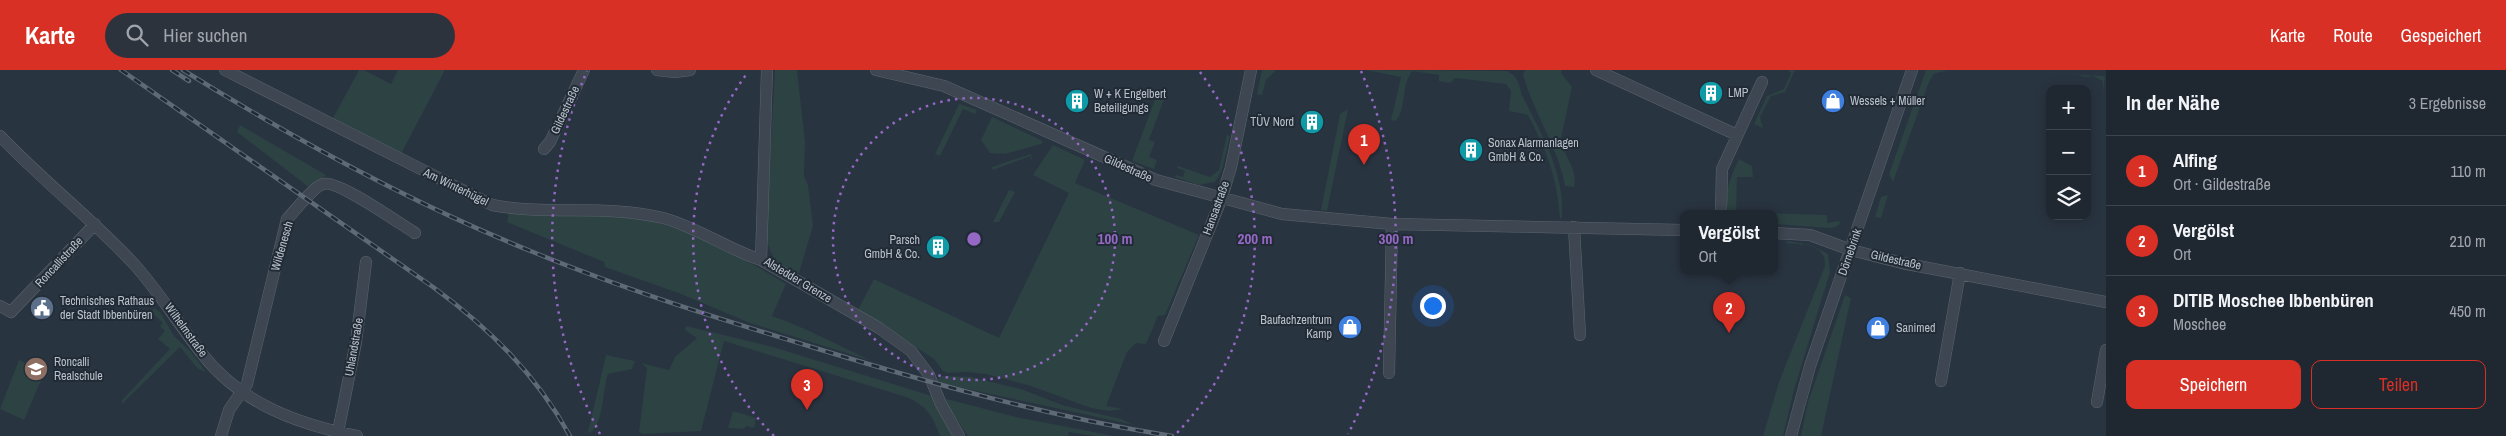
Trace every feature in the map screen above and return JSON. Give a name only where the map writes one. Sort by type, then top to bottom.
[{"type":"street","name":"Am Winterhügel","points":[[225,70],[492,205],[516,210],[620,210],[663,218],[690,227],[740,253],[761,260]]},
{"type":"street","name":"Gildestraße","points":[[544,149],[550,142],[584,70]]},
{"type":"street","points":[[657,70],[675,72],[690,70]]},
{"type":"street","name":"Alstedder Grenze","points":[[767,70],[761,260],[880,328],[911,352],[929,375],[941,404],[959,436]]},
{"type":"street","name":"Gildestraße","points":[[876,70],[944,86],[1156,180],[1221,200],[1282,214],[1392,224],[1680,230]]},
{"type":"street","name":"Hansastraße","points":[[1164,340],[1221,200],[1231,167],[1252,70]]},
{"type":"street","points":[[1596,70],[1737,135]]},
{"type":"street","name":"Dörnebrink","points":[[1791,436],[1810,366],[1912,70]]},
{"type":"street","points":[[1721,210],[1722,169],[1762,82]]},
{"type":"street","name":"Wilhelmstraße","points":[[0,136],[30,168],[95,224],[134,264],[162,296],[204,356],[242,394],[270,410],[296,420],[357,436]]},
{"type":"street","name":"Wildenesch","points":[[221,436],[229,410],[242,394],[247,384],[287,219],[318,186],[329,183],[344,188],[415,233]]},
{"type":"street","name":"Roncallistraße","points":[[0,306],[11,312],[95,224]]},
{"type":"street","points":[[1390,373],[1392,224]]},
{"type":"street","points":[[1574,228],[1580,335]]},
{"type":"street","name":"Gildestraße","points":[[1778,233],[1810,235],[1851,250],[1902,263],[2106,302]]},
{"type":"street","name":"Uhlandstraße","points":[[338,432],[356,342],[366,262]]},
{"type":"street","points":[[1941,381],[1960,274]]},
{"type":"street","points":[[2097,402],[2106,355]]},
{"type":"green space","points":[[359,70],[364,70],[391,84],[398,70],[445,70],[401,154],[333,118]]},
{"type":"green space","points":[[775,70],[797,70],[805,142],[804,176],[808,185],[813,226],[799,273],[793,275],[782,268],[775,259],[769,248],[766,235]]},
{"type":"green space","points":[[1262,70],[1276,70],[1266,80],[1262,95],[1257,94]]},
{"type":"green space","points":[[1366,70],[1506,71],[1513,75],[1544,139],[1556,169],[1562,201],[1562,217],[1560,219],[1554,177],[1541,141],[1528,115],[1509,111],[1511,91],[1506,84],[1455,78],[1450,83],[1439,81],[1439,75],[1412,71],[1406,83],[1402,109],[1396,121],[1391,120],[1401,77]]},
{"type":"green space","points":[[1525,70],[1562,70],[1561,73],[1572,87],[1560,143],[1573,170],[1574,187],[1565,186],[1557,157],[1527,88],[1523,74]]},
{"type":"green space","points":[[1788,70],[1795,70],[1785,92],[1771,96],[1760,117],[1763,128],[1754,124],[1767,96],[1784,89],[1791,73]]},
{"type":"green space","points":[[1926,70],[1948,70],[1934,74],[1929,82],[1893,182],[1889,174]]},
{"type":"green space","points":[[2059,70],[2079,75],[2105,76],[2103,93],[2103,81],[2093,76],[2085,77]]},
{"type":"green space","points":[[1158,91],[1166,94],[1149,140],[1155,142],[1149,157],[1157,160],[1154,169],[1132,161]]},
{"type":"green space","points":[[959,104],[977,110],[975,114],[963,109],[940,156],[935,154]]},
{"type":"green space","points":[[1348,109],[1327,211],[1321,210],[1340,114]]},
{"type":"green space","points":[[992,117],[1043,141],[1041,144],[1005,154],[990,153],[981,140]]},
{"type":"green space","points":[[240,125],[326,175],[310,188],[237,132]]},
{"type":"green space","points":[[1227,135],[1230,136],[1222,170],[1215,182],[1199,185],[1175,177],[1176,175],[1183,177],[1185,171],[1177,168],[1178,166],[1210,177],[1219,170]]},
{"type":"green space","points":[[1053,145],[1085,160],[1075,183],[1199,235],[1165,315],[1158,316],[1146,344],[1136,343],[1127,352],[1106,406],[1123,409],[1109,411],[1091,408],[1031,386],[986,374],[948,373],[943,371],[934,359],[886,327],[857,312],[874,279],[999,338],[1069,193],[1033,175]]},
{"type":"green space","points":[[1031,154],[1032,161],[1030,156],[993,170],[992,167]]},
{"type":"green space","points":[[1739,159],[1752,166],[1753,177],[1737,177],[1736,210],[1729,210],[1728,207],[1727,193]]},
{"type":"green space","points":[[1009,190],[1015,192],[999,222],[993,222]]},
{"type":"green space","points":[[1888,195],[1881,218],[1875,217],[1881,197]]},
{"type":"green space","points":[[509,212],[605,212],[653,221],[700,238],[744,259],[786,284],[772,316],[872,361],[750,323],[681,294],[605,267],[604,262],[507,222]]},
{"type":"green space","points":[[1778,213],[1827,215],[1827,223],[1839,221],[1840,224],[1831,228],[1778,224]]},
{"type":"green space","points":[[1788,241],[1811,245],[1828,254],[1830,272],[1794,390],[1783,436],[1763,436],[1779,382],[1825,266],[1824,257],[1819,250],[1803,244],[1802,246],[1800,244],[1785,243]]},
{"type":"green space","points":[[1845,295],[1851,298],[1821,436],[1801,436],[1808,402]]},
{"type":"green space","points":[[154,308],[160,312],[174,336],[191,352],[206,372],[198,369],[180,347],[122,404],[122,400],[170,349],[158,339],[165,331],[160,326],[163,323],[151,312]]},
{"type":"green space","points":[[686,326],[773,347],[932,396],[953,436],[940,436],[929,413],[909,398],[724,341],[701,431],[643,434],[639,432],[647,368],[641,363],[669,370],[675,357],[697,338],[685,330]]},
{"type":"green space","points":[[606,355],[635,361],[632,369],[608,374],[601,413],[590,433],[588,432]]},
{"type":"green space","points":[[19,360],[45,371],[24,420],[0,409]]},
{"type":"green space","points":[[943,376],[970,377],[1021,389],[1065,406],[1121,419],[1134,425],[940,383],[938,379]]},
{"type":"green space","points":[[947,399],[1016,417],[1114,436],[1094,436],[1069,432],[1068,436],[968,436],[944,400]]},
{"type":"green space","points":[[733,411],[756,418],[754,428],[746,426],[744,429],[728,428]]},
{"type":"railway","points":[[121,70],[454,303],[492,336],[526,372],[557,413],[570,436]]},
{"type":"railway","points":[[172,70],[189,81]]},
{"type":"railway","points":[[183,70],[310,145],[442,213],[533,252],[603,279],[744,326],[948,387],[1081,419],[1172,436]]},
{"type":"place","name":"LMP","points":[[1711,93]]},
{"type":"place","name":"W + K Engelbert Beteiligungs","points":[[1077,101]]},
{"type":"place","name":"Wessels + Müller","points":[[1833,101]]},
{"type":"place","name":"TÜV Nord","points":[[1312,122]]},
{"type":"place","name":"Sonax Alarmanlagen GmbH & Co.","points":[[1471,150]]},
{"type":"place","name":"Alfing","points":[[1364,165]]},
{"type":"place","name":"Parsch GmbH & Co.","points":[[938,247]]},
{"type":"place","name":"Technisches Rathaus der Stadt Ibbenbüren","points":[[42,308]]},
{"type":"place","name":"Baufachzentrum Kamp","points":[[1350,327]]},
{"type":"place","name":"Sanimed","points":[[1878,328]]},
{"type":"place","name":"Vergölst","points":[[1729,333]]},
{"type":"place","name":"Roncalli Realschule","points":[[36,369]]},
{"type":"place","name":"DITIB Moschee Ibbenbüren","points":[[807,410]]}]
